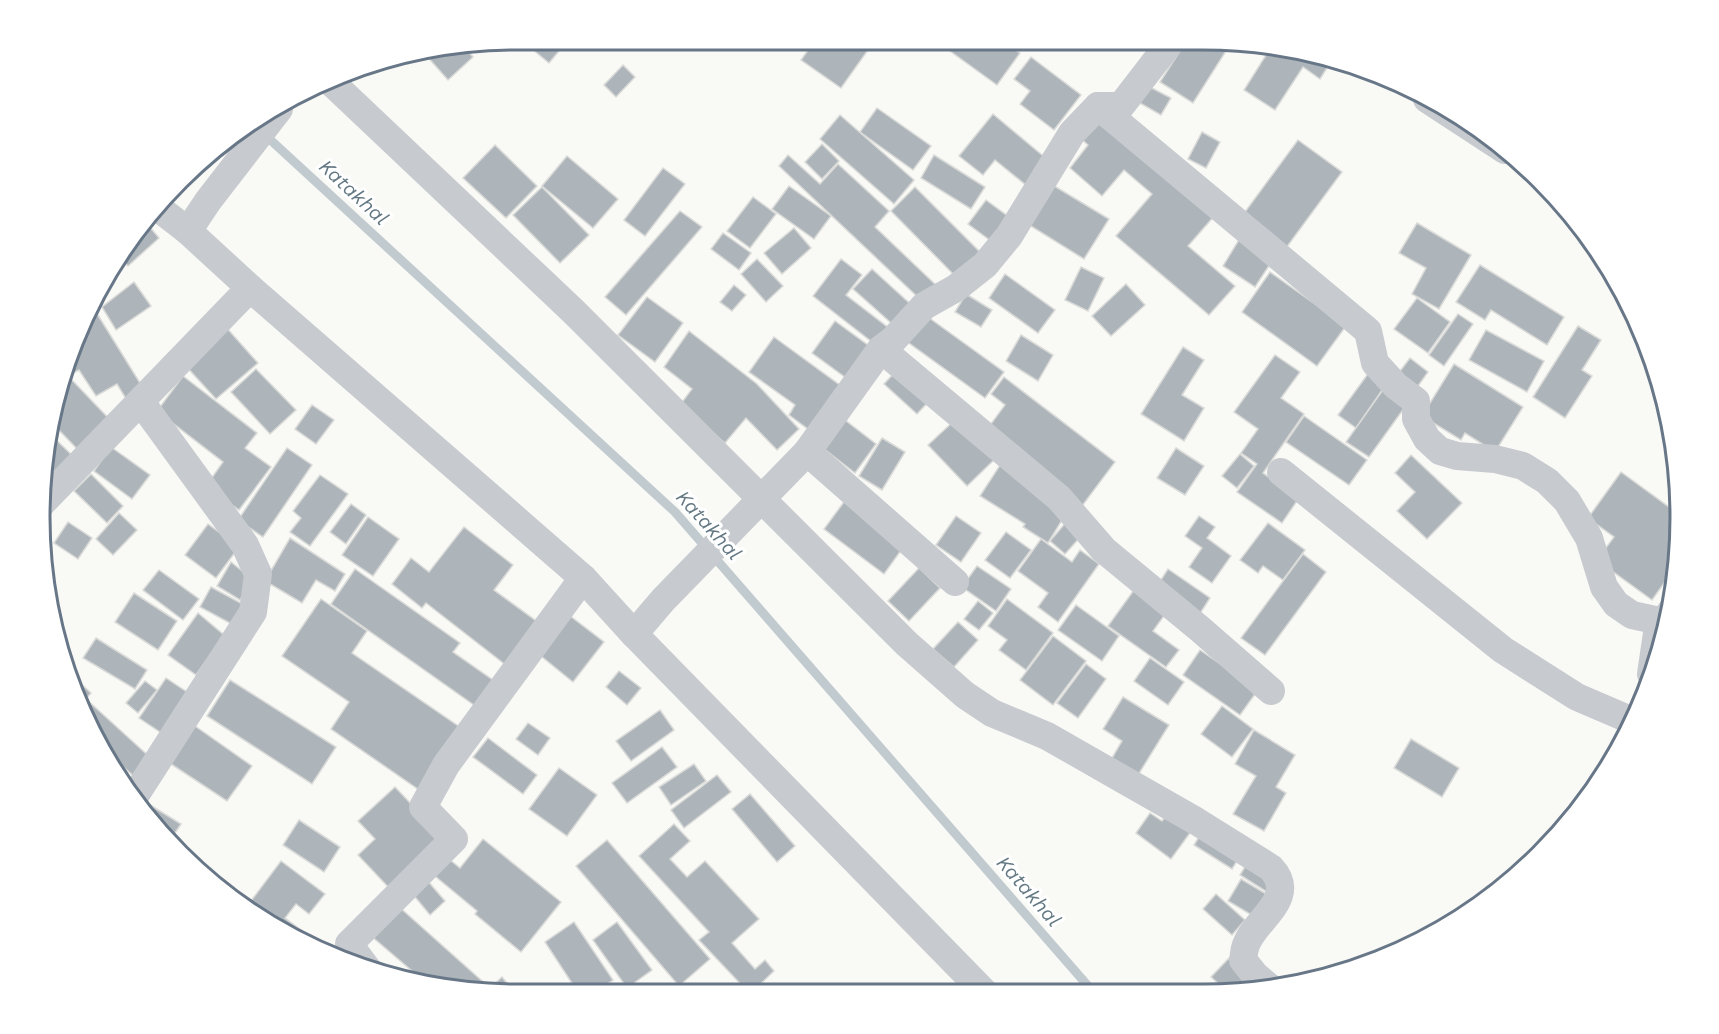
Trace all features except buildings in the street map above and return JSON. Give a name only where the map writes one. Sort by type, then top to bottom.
[{"type":"street","points":[[634,634],[663,600],[807,452],[881,349],[894,339],[924,306],[956,288],[985,265],[1009,236],[1072,133],[1098,106],[1120,106],[1164,50]]},
{"type":"street","points":[[335,86],[573,311],[757,505],[965,695],[992,713],[1047,736],[1186,815],[1271,868],[1279,876],[1282,887],[1279,897],[1246,944],[1243,960],[1262,981]]},
{"type":"street","points":[[1098,106],[1368,331],[1374,363],[1396,386],[1416,401],[1416,418],[1427,439],[1440,451],[1457,456],[1496,459],[1523,466],[1547,481],[1567,501],[1588,538],[1604,587],[1616,604],[1632,615],[1659,616]]},
{"type":"street","points":[[188,231],[208,201],[271,119]]},
{"type":"street","points":[[163,212],[188,231],[250,288],[583,578],[634,634],[976,984]]},
{"type":"street","points":[[51,494],[250,288]]},
{"type":"street","points":[[881,349],[1059,498],[1104,550],[1271,691]]},
{"type":"street","points":[[138,791],[253,612],[258,574],[245,545],[141,402]]},
{"type":"street","points":[[807,452],[955,582]]},
{"type":"street","points":[[1281,472],[1503,650],[1577,697],[1624,717]]},
{"type":"street","points":[[358,957],[349,944],[454,839],[423,807],[446,765],[583,578]]},
{"type":"waterway","name":"Katakhal","points":[[264,134],[675,512],[1086,984]]}]
